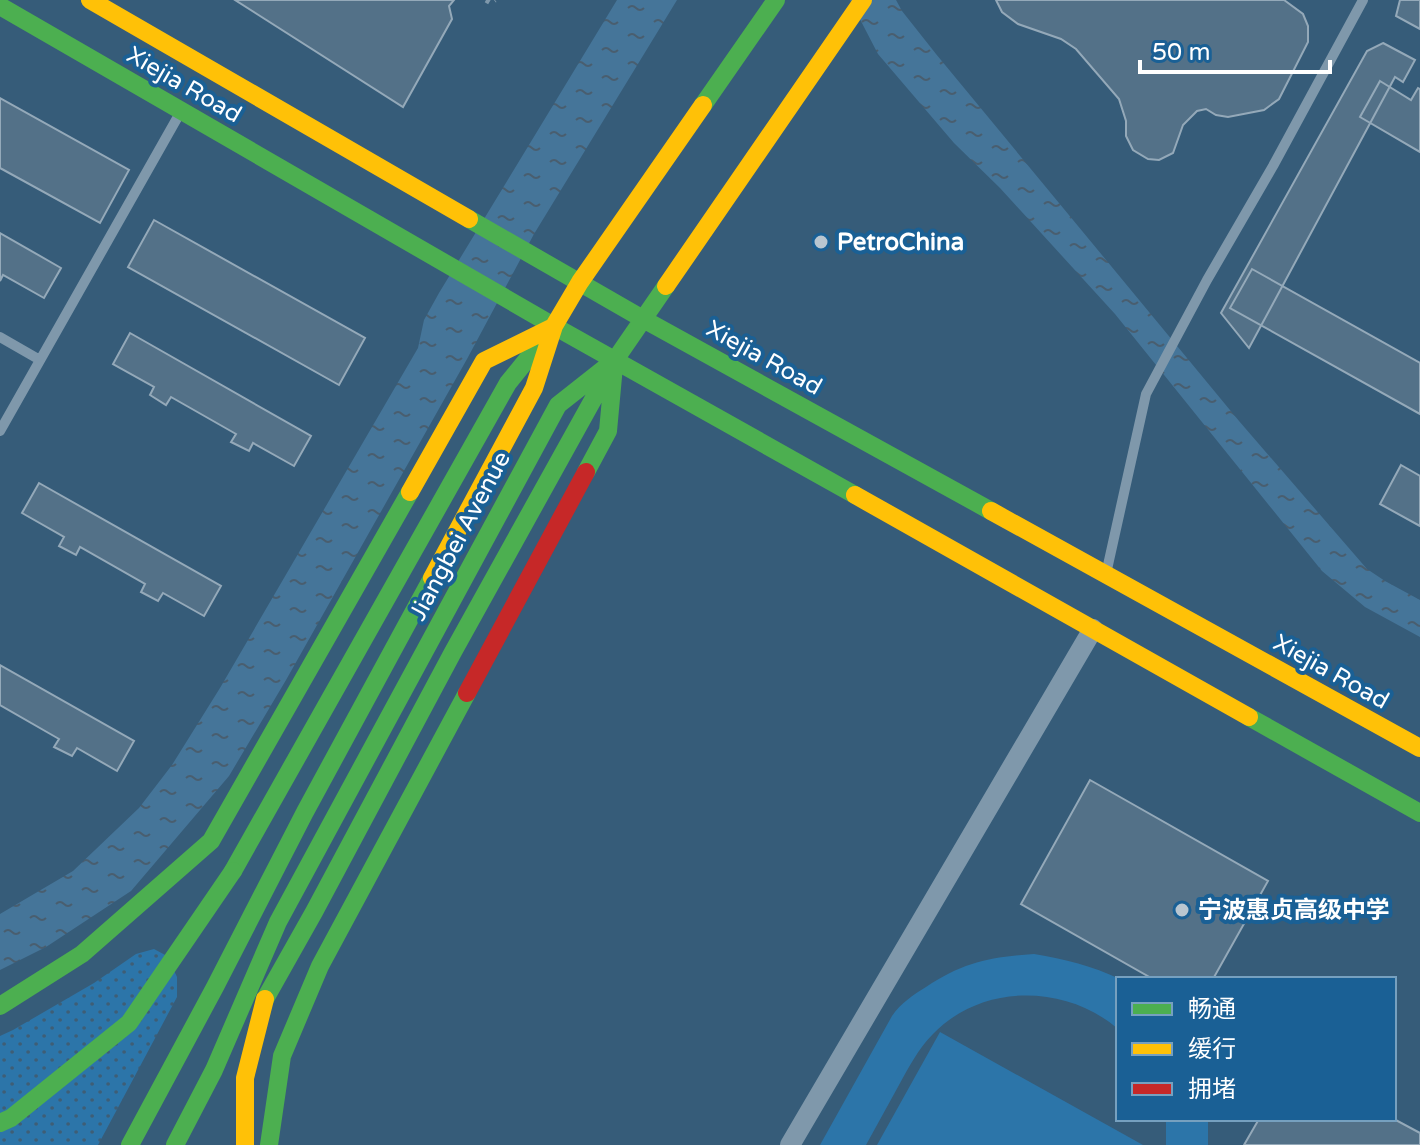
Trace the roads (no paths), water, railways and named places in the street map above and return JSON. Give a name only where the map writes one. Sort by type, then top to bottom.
[{"type":"main road","name":"Xiejia Road","points":[[90,0],[643,319],[1420,748]]},
{"type":"main road","name":"Jiangbei Avenue","points":[[130,1145],[534,388],[553,326],[579,281],[776,0]]},
{"type":"main road","name":"Jiangbei Avenue","points":[[175,1145],[214,1070],[278,922],[558,405],[615,360],[863,0]]},
{"type":"main road","name":"Xiejia Road","points":[[0,6],[553,326],[1420,813]]},
{"type":"main road","points":[[4,1122],[129,1023],[233,871],[508,383],[553,326]]},
{"type":"main road","points":[[0,1006],[82,954],[211,841],[484,361],[553,326]]},
{"type":"main road","points":[[245,1145],[245,1078],[265,999],[615,360]]},
{"type":"main road","points":[[269,1145],[282,1056],[320,966],[608,431],[615,360]]},
{"type":"street","points":[[790,1145],[1093,629]]},
{"type":"lane","points":[[1106,575],[1146,394],[1363,0]]},
{"type":"lane","points":[[0,431],[181,111]]},
{"type":"lane","points":[[0,337],[40,360]]},
{"type":"water","points":[[617,0],[677,0],[534,234],[467,359],[229,776],[131,891],[46,947],[0,970],[0,914],[73,871],[139,808],[172,765],[418,348],[424,320],[439,293]]},
{"type":"water","points":[[850,0],[896,0],[936,54],[1239,421],[1367,569],[1420,600],[1420,637],[1365,607],[1322,571],[1115,314],[1000,188],[954,143],[878,54]]},
{"type":"place","name":"PetroChina","points":[[821,242]]},
{"type":"place","name":"宁波惠贞高级中学","points":[[1182,910]]}]
